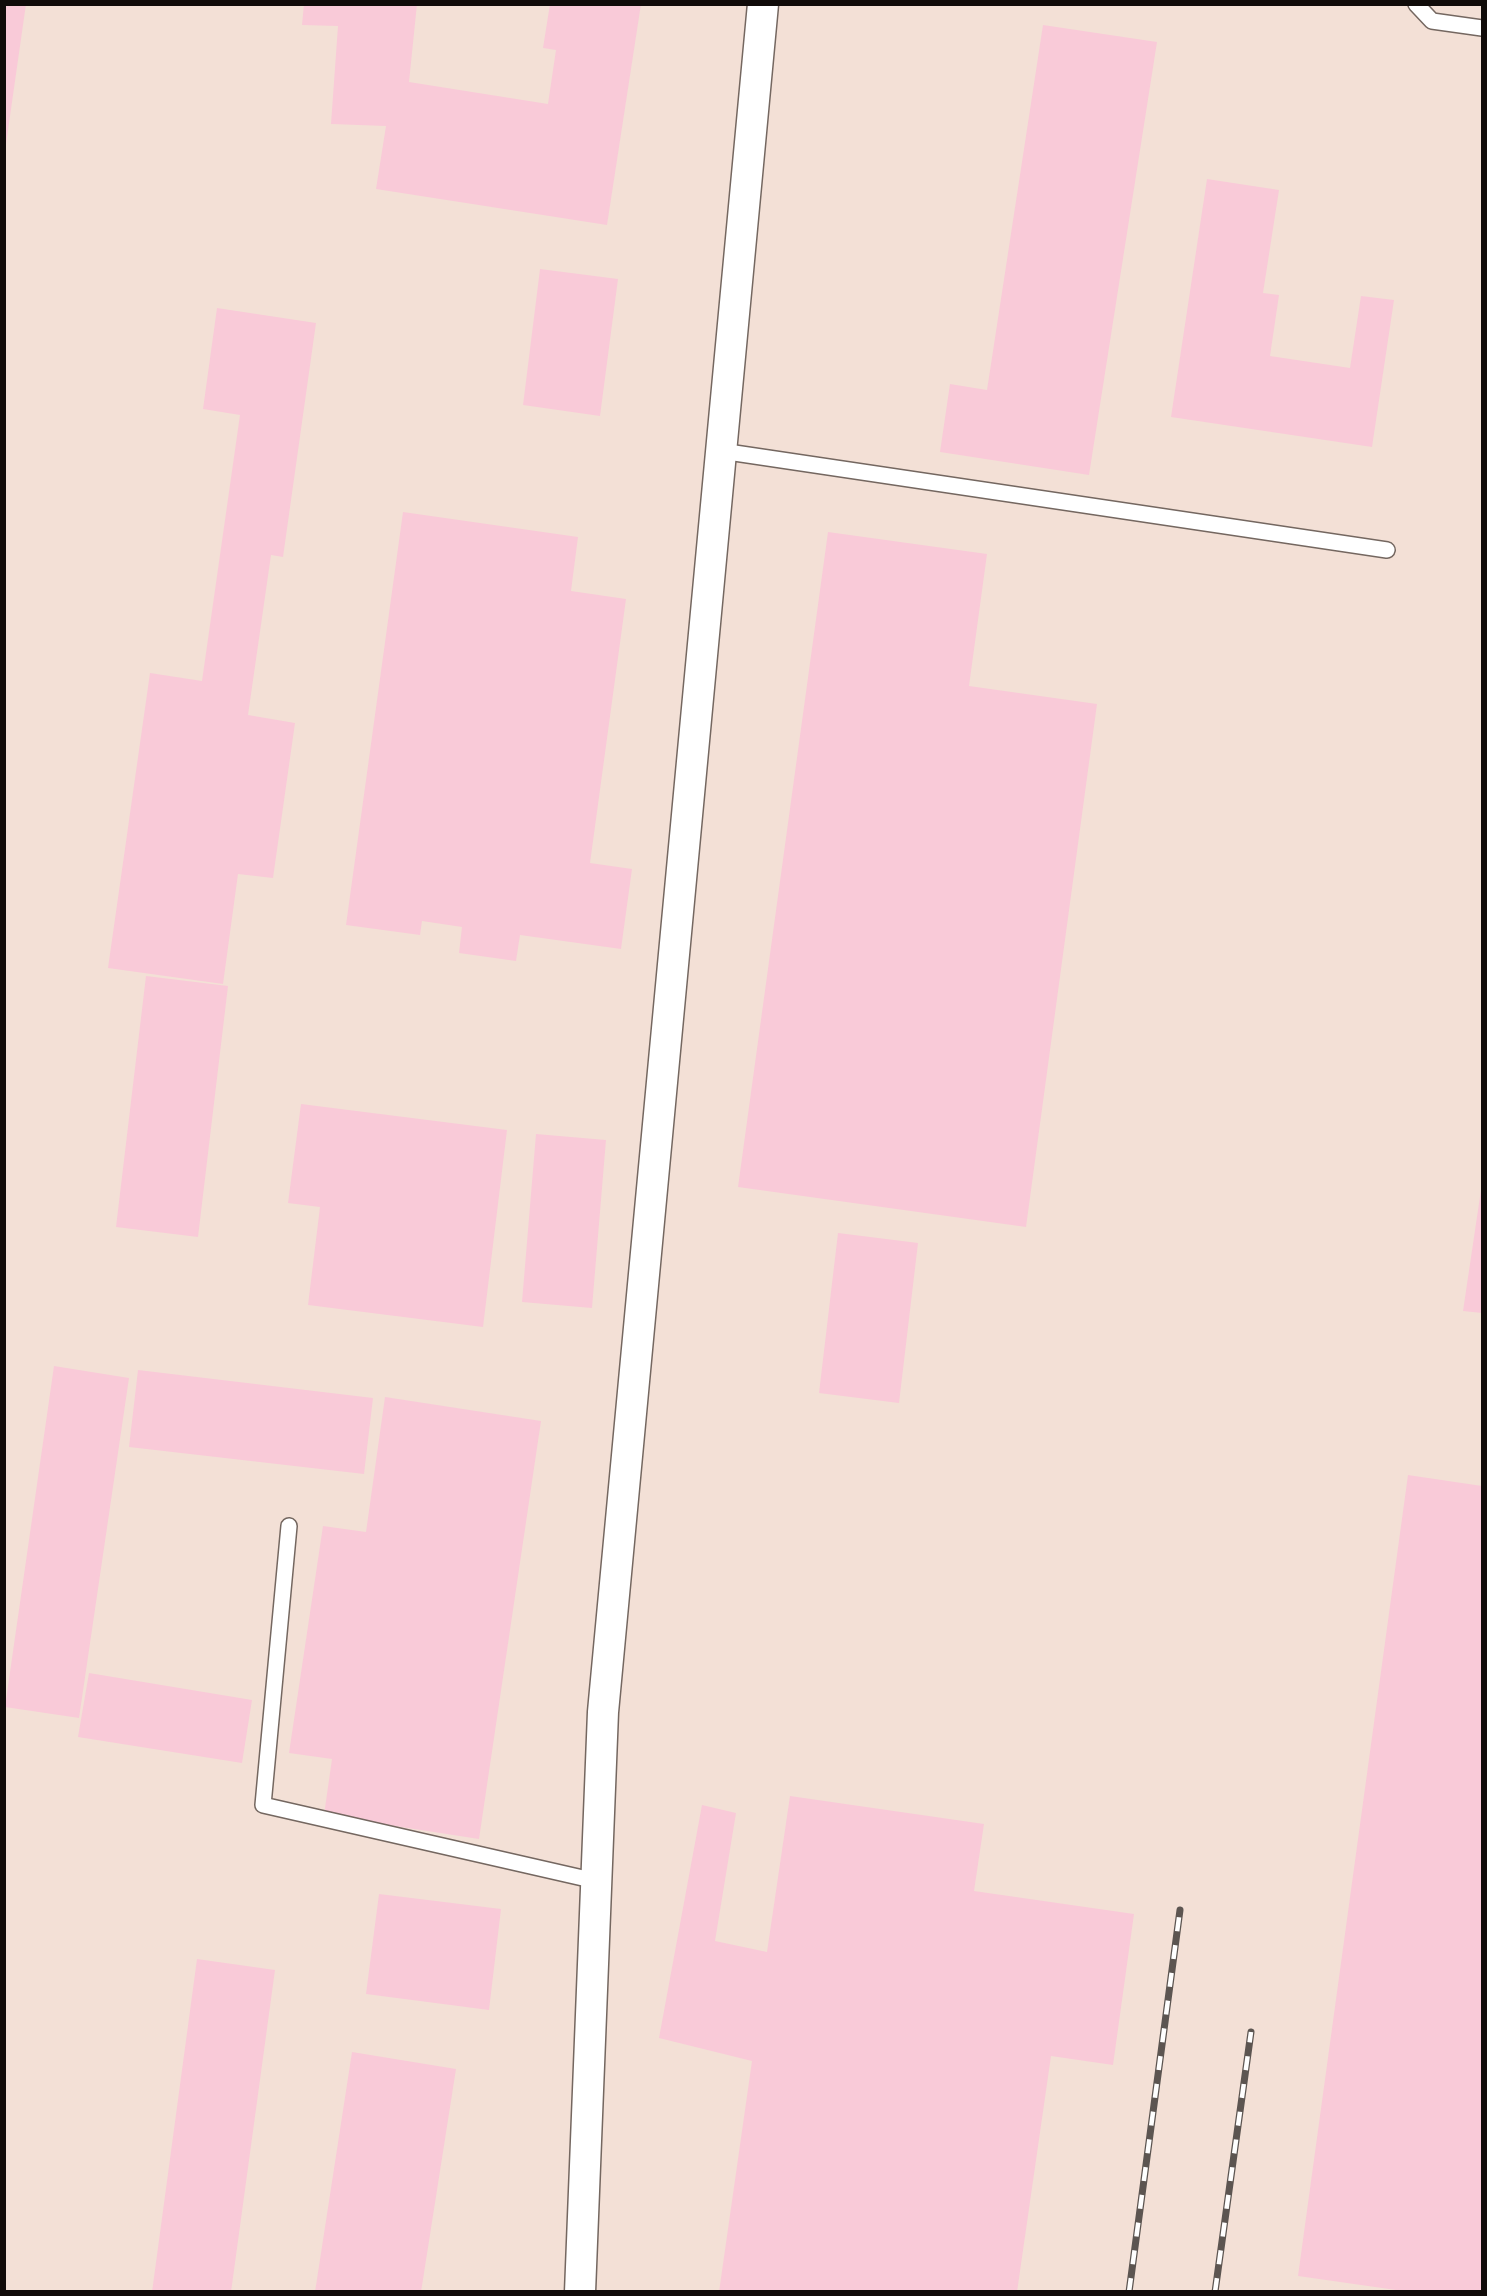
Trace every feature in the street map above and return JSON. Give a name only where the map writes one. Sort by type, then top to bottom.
[{"type":"street","points":[[580,2292],[603,1712],[763,4]]},
{"type":"lane","points":[[1416,4],[1432,21],[1482,28]]},
{"type":"lane","points":[[721,451],[1387,550]]},
{"type":"lane","points":[[289,1526],[263,1805],[596,1881]]},
{"type":"shaded area","points":[[5,5],[1482,5],[1482,2291],[5,2292]]},
{"type":"building","points":[[4,4],[26,4],[6,144],[4,143]]},
{"type":"building","points":[[304,4],[417,4],[409,82],[548,104],[556,50],[543,48],[550,4],[641,4],[607,225],[376,189],[386,126],[331,124],[338,26],[302,25]]},
{"type":"building","points":[[1043,25],[1157,42],[1089,475],[940,452],[950,384],[987,390]]},
{"type":"building","points":[[1207,179],[1279,190],[1263,293],[1279,295],[1270,356],[1350,368],[1361,296],[1394,300],[1372,447],[1171,417]]},
{"type":"building","points":[[540,269],[618,279],[600,416],[523,405]]},
{"type":"building","points":[[217,308],[316,323],[283,557],[271,555],[248,715],[295,723],[273,878],[238,874],[223,984],[108,968],[150,673],[202,681],[240,415],[203,409]]},
{"type":"building","points":[[403,512],[578,537],[571,591],[626,599],[590,863],[632,869],[621,949],[520,935],[516,961],[459,953],[462,927],[422,921],[420,935],[346,925]]},
{"type":"building","points":[[828,532],[987,554],[969,686],[1097,704],[1026,1227],[738,1187]]},
{"type":"building","points":[[146,976],[228,986],[198,1237],[116,1227]]},
{"type":"building","points":[[301,1104],[507,1130],[483,1327],[308,1305],[320,1207],[288,1203]]},
{"type":"building","points":[[536,1134],[606,1140],[592,1308],[522,1302]]},
{"type":"building","points":[[1482,1190],[1482,1313],[1463,1311]]},
{"type":"building","points":[[838,1233],[918,1243],[899,1403],[819,1393]]},
{"type":"building","points":[[54,1366],[129,1378],[79,1718],[5,1707]]},
{"type":"building","points":[[138,1370],[373,1398],[364,1474],[129,1447]]},
{"type":"building","points":[[385,1397],[541,1421],[479,1839],[324,1815],[332,1759],[289,1753],[323,1526],[366,1532]]},
{"type":"building","points":[[1408,1475],[1482,1486],[1482,2292],[1410,2292],[1298,2276]]},
{"type":"building","points":[[89,1673],[252,1700],[242,1763],[78,1737]]},
{"type":"building","points":[[790,1796],[984,1824],[974,1891],[1134,1914],[1113,2065],[1051,2056],[1017,2292],[719,2292],[752,2061],[659,2038],[702,1805],[736,1813],[715,1941],[767,1952]]},
{"type":"building","points":[[379,1894],[501,1909],[489,2010],[366,1994]]},
{"type":"building","points":[[197,1959],[275,1970],[231,2292],[152,2292]]},
{"type":"building","points":[[352,2052],[456,2069],[421,2292],[315,2292]]},
{"type":"railway","points":[[1129,2292],[1180,1910]]},
{"type":"railway","points":[[1215,2292],[1251,2032]]}]
